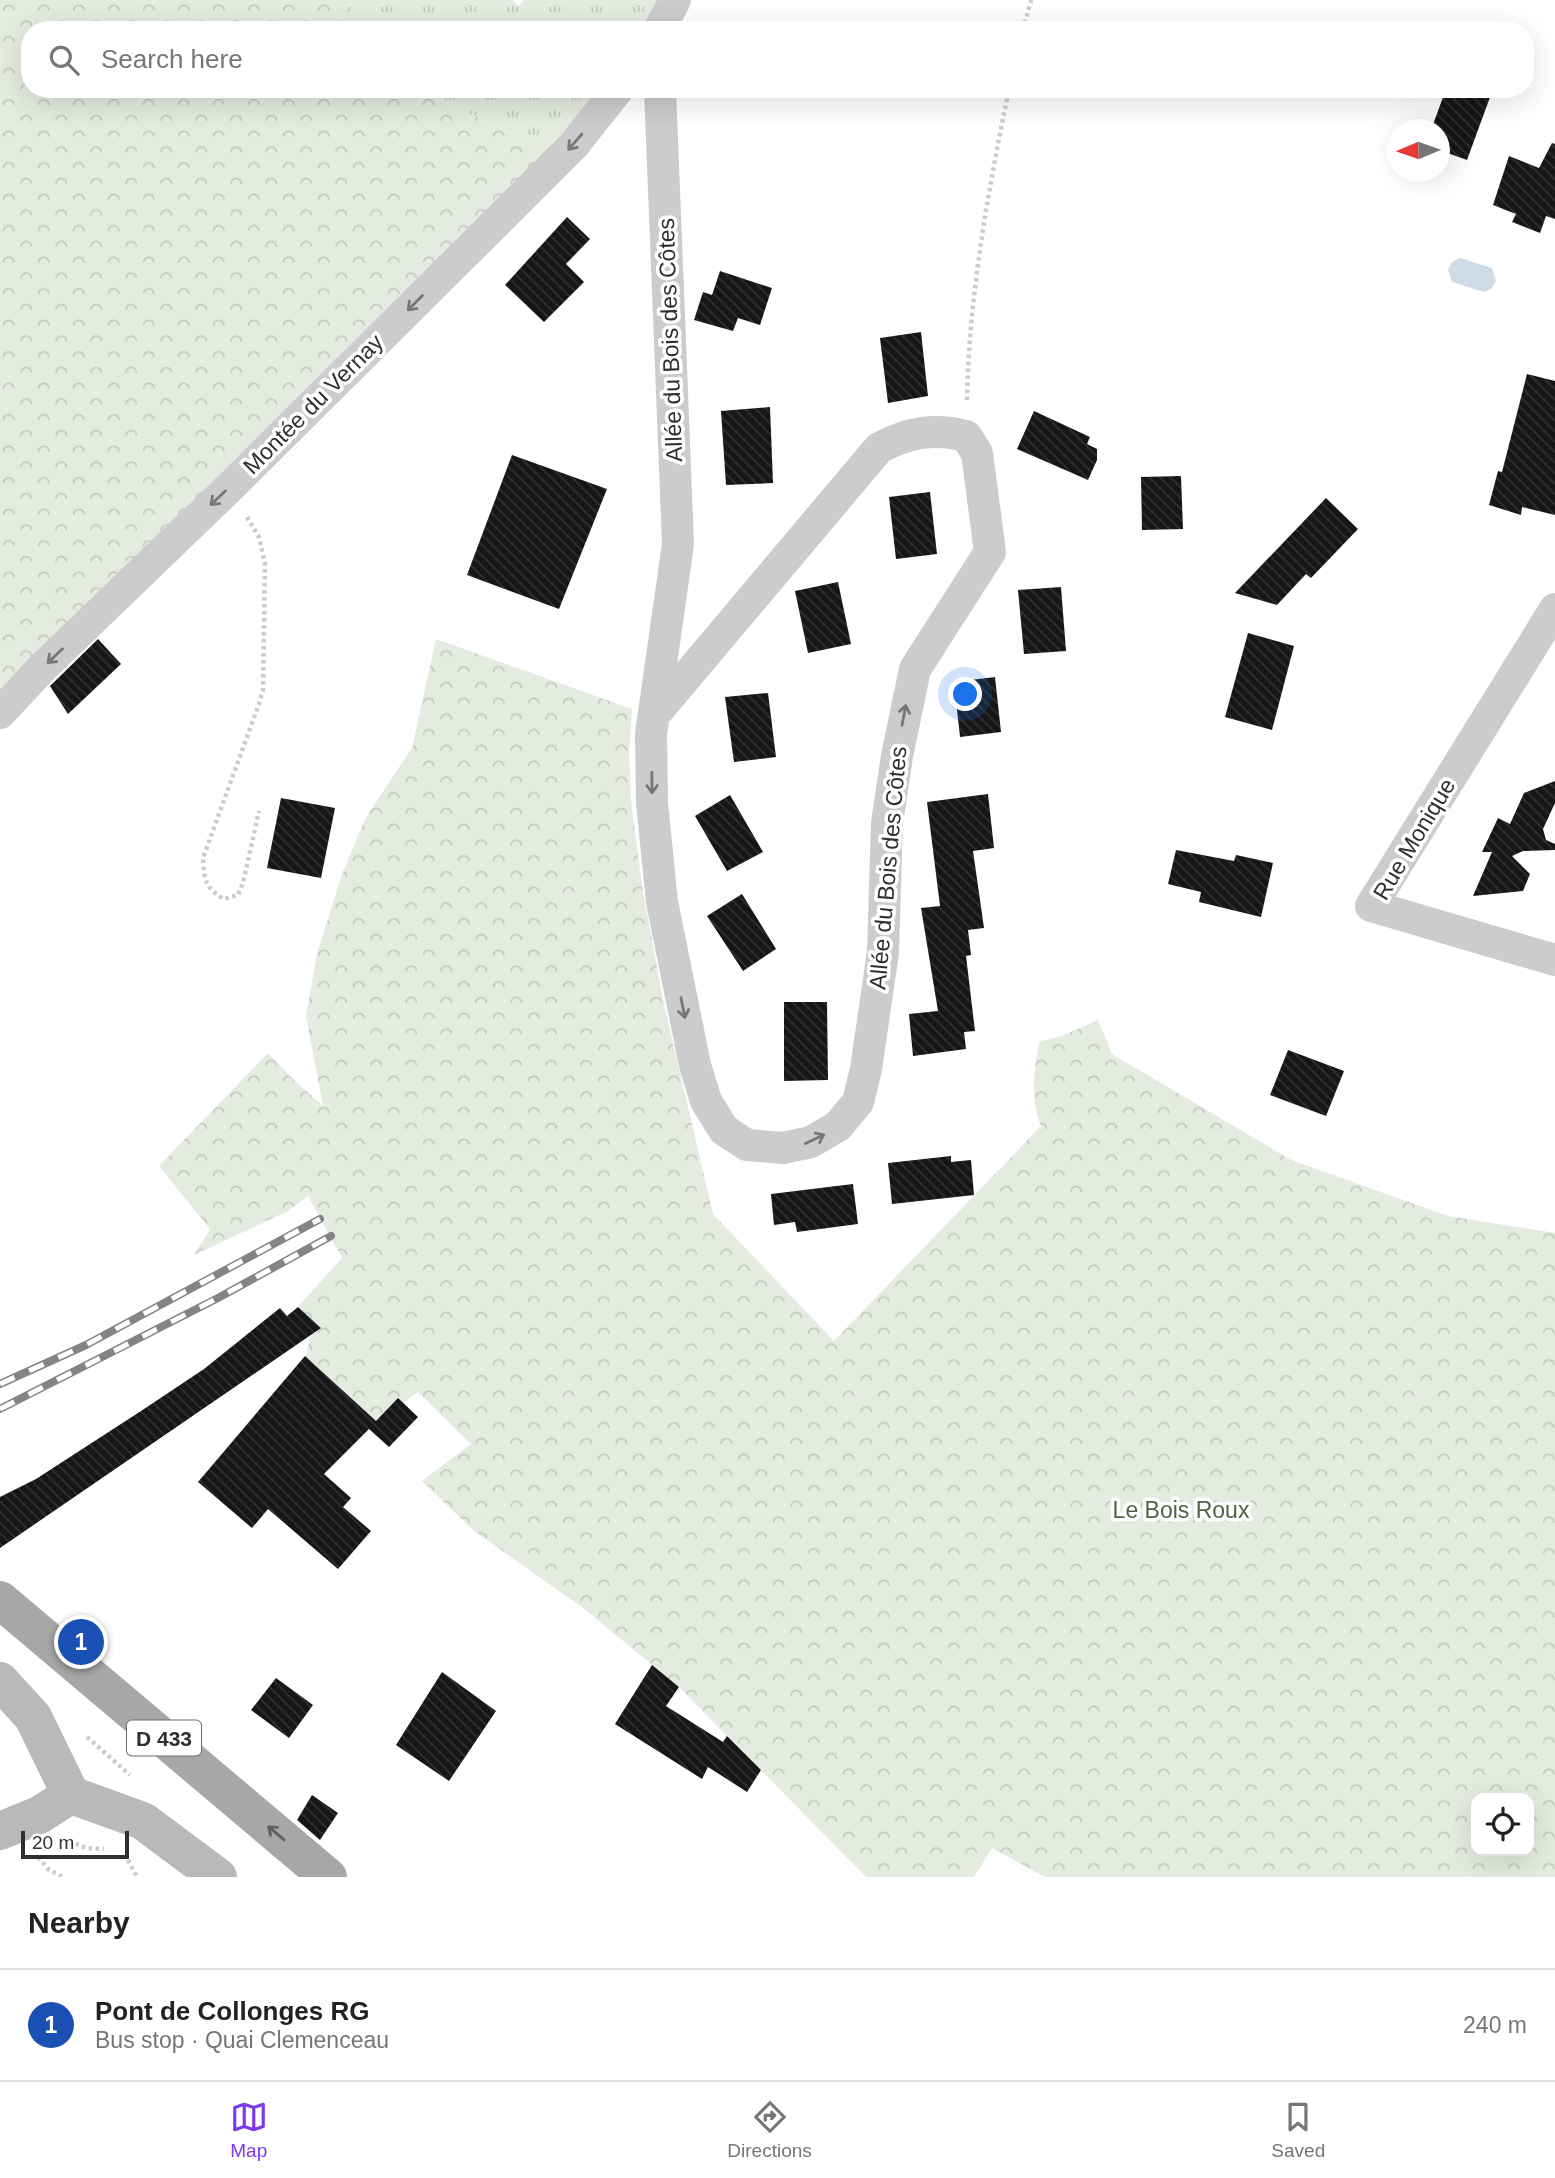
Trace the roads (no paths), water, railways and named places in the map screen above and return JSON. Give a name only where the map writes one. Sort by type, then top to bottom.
[{"type":"main road","name":"D 433","points":[[0,1600],[328,1877]]},
{"type":"main road","name":"D 433","points":[[0,1628],[288,1877]]},
{"type":"main road","points":[[0,1681],[33,1717],[71,1795],[144,1821],[218,1877]]},
{"type":"main road","points":[[0,1831],[39,1815],[71,1795]]},
{"type":"street","points":[[664,21],[675,0]]},
{"type":"street","name":"Montée du Vernay","points":[[0,713],[40,670],[229,488],[573,146],[611,98]]},
{"type":"street","name":"Allée du Bois des Côtes","points":[[654,715],[879,448],[900,437],[922,432],[945,431],[966,436],[976,453],[990,552],[915,669],[911,682],[887,823],[883,952],[866,1069],[858,1102],[838,1126],[811,1142],[783,1148],[747,1145],[724,1130],[706,1101],[695,1065],[662,902],[652,803],[651,734],[678,544],[660,98]]},
{"type":"street","name":"Rue Monique","points":[[1555,609],[1371,906],[1555,960]]},
{"type":"water","points":[[1460,258],[1492,268],[1496,281],[1491,289],[1484,292],[1452,282],[1448,270],[1452,262]]},
{"type":"railway","points":[[0,1384],[86,1345],[320,1219]]},
{"type":"railway","points":[[0,1409],[218,1298],[331,1236]]},
{"type":"place","name":"Pont de Collonges RG","points":[[81,1642]]},
{"type":"park label","name":"Le Bois Roux","points":[[1181,1510]]}]
